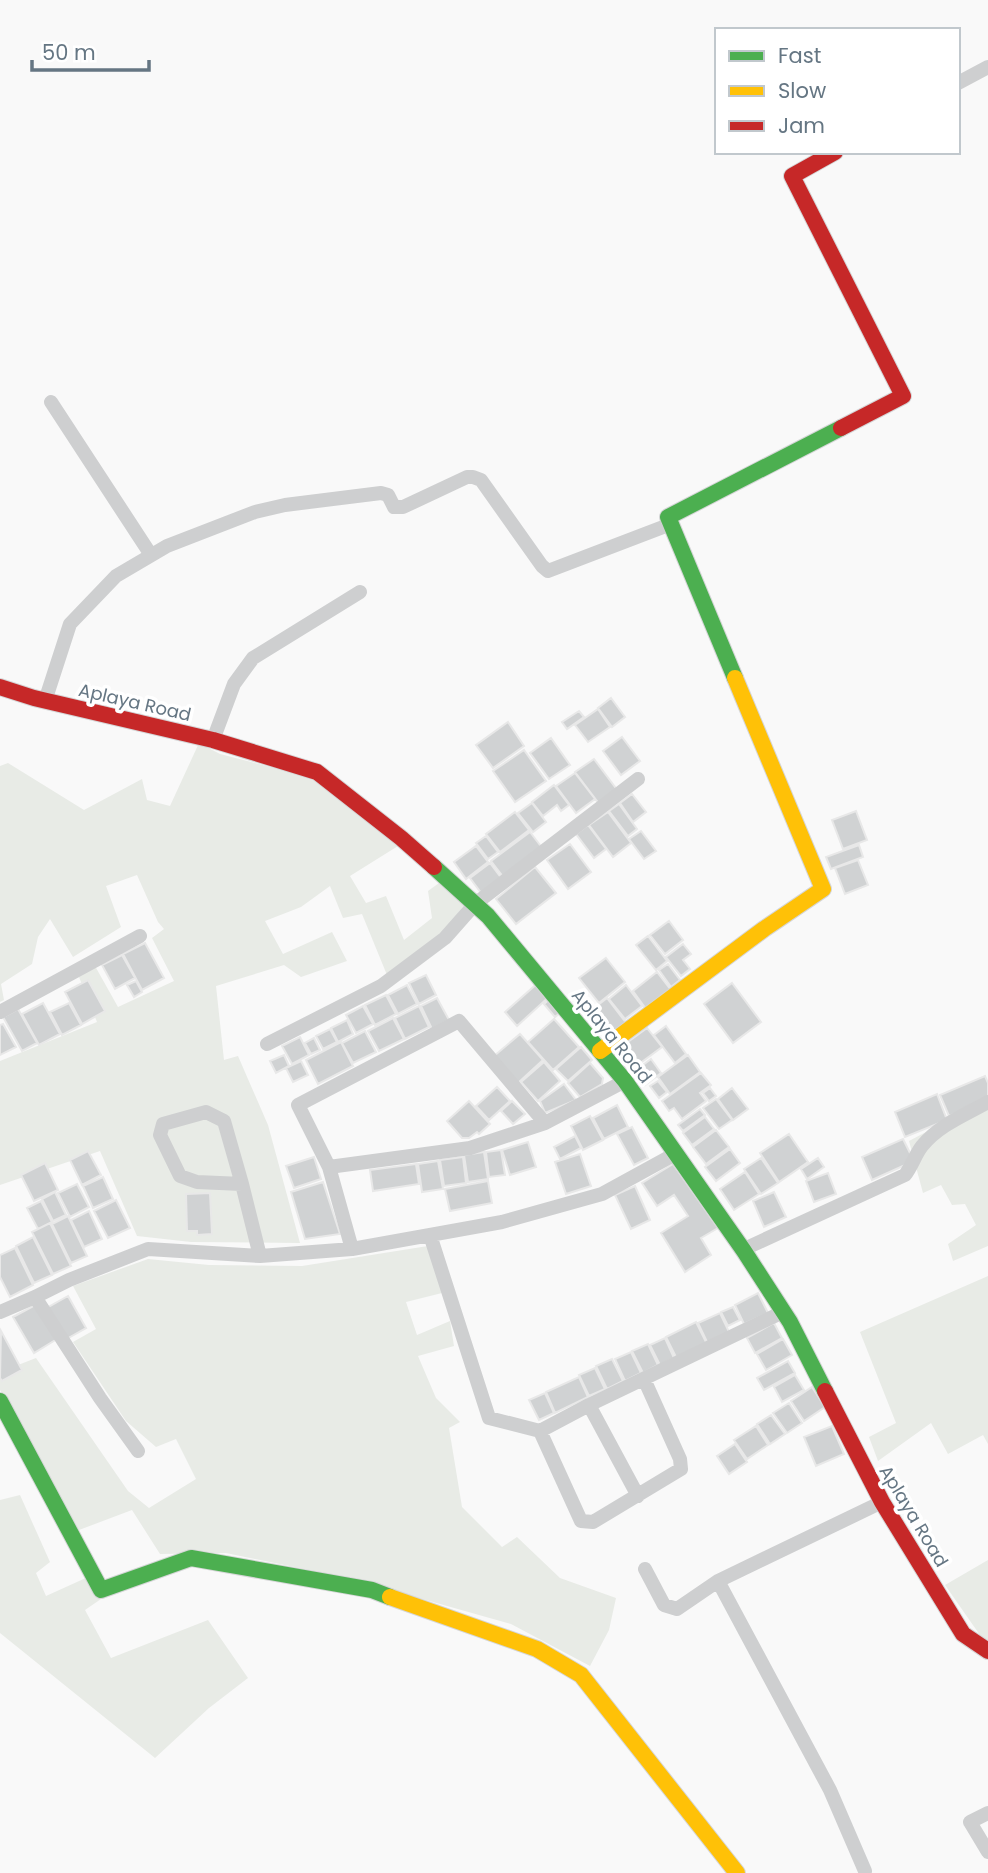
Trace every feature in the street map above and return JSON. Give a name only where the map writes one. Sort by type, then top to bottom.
[{"type":"street","points":[[960,82],[988,67]]},
{"type":"street","points":[[600,1051],[764,929],[823,889],[668,517],[902,396],[792,176],[831,154]]},
{"type":"street","points":[[51,402],[151,555]]},
{"type":"street","points":[[45,701],[70,624],[116,576],[167,546],[254,512],[285,505],[381,494],[388,495],[394,507],[403,507],[467,477],[473,477],[481,480],[548,571],[671,524]]},
{"type":"street","points":[[213,740],[234,684],[253,657],[360,592]]},
{"type":"street","name":"Aplaya Road","points":[[0,687],[45,701],[213,740],[317,772],[401,838],[488,916],[625,1081],[742,1250],[790,1322],[882,1502],[963,1633],[988,1651]]},
{"type":"street","points":[[267,1044],[381,986],[445,938],[475,904],[638,779]]},
{"type":"street","points":[[0,1012],[140,936]]},
{"type":"street","points":[[352,1248],[329,1167],[298,1105],[459,1021],[545,1123]]},
{"type":"street","points":[[329,1167],[470,1148],[545,1123],[625,1081]]},
{"type":"street","points":[[742,1250],[905,1175],[913,1165],[920,1148],[938,1129],[988,1102]]},
{"type":"street","points":[[242,1184],[197,1182],[180,1176],[159,1135],[163,1124],[206,1112],[223,1121],[242,1184],[260,1256]]},
{"type":"street","points":[[0,1312],[69,1280],[148,1249],[260,1256],[352,1248],[430,1235],[502,1222],[602,1194],[675,1154]]},
{"type":"street","points":[[430,1235],[489,1418],[540,1431],[783,1312]]},
{"type":"street","points":[[35,1297],[100,1398],[138,1451]]},
{"type":"street","points":[[540,1431],[581,1521],[593,1522],[681,1469],[680,1459],[644,1379]]},
{"type":"street","points":[[0,1401],[101,1590],[191,1558],[372,1590],[537,1649],[581,1675],[737,1873]]},
{"type":"street","points":[[589,1405],[638,1496]]},
{"type":"street","points":[[645,1569],[664,1605],[677,1609],[718,1581],[882,1502]]},
{"type":"street","points":[[718,1581],[830,1790],[865,1871]]},
{"type":"street","points":[[988,1813],[970,1822],[988,1852]]},
{"type":"shaded area","points":[[199,743],[220,754],[309,777],[398,846],[350,876],[366,903],[386,896],[404,940],[432,918],[428,891],[439,883],[465,904],[445,930],[387,975],[362,914],[343,918],[330,886],[301,907],[265,921],[283,954],[332,932],[347,961],[301,977],[284,965],[216,986],[224,1060],[238,1056],[268,1125],[300,1243],[191,1242],[137,1236],[100,1151],[0,1185],[0,1061],[97,1022],[79,977],[95,966],[118,1007],[174,981],[152,938],[164,929],[158,922],[137,875],[106,886],[121,927],[73,957],[50,919],[38,937],[32,964],[1,984],[4,1000],[0,1002],[0,766],[8,763],[84,810],[142,779],[147,800],[170,806]]},
{"type":"shaded area","points":[[988,1099],[988,1246],[953,1261],[948,1244],[976,1225],[965,1204],[952,1205],[941,1185],[923,1193],[909,1141]]},
{"type":"shaded area","points":[[428,1246],[442,1293],[406,1302],[417,1335],[450,1321],[454,1346],[418,1356],[436,1398],[460,1422],[449,1428],[462,1507],[502,1547],[517,1537],[560,1578],[616,1598],[609,1630],[590,1666],[511,1624],[348,1578],[226,1553],[160,1554],[132,1510],[79,1530],[0,1390],[0,1372],[36,1358],[128,1491],[149,1508],[196,1479],[176,1439],[156,1447],[126,1421],[73,1342],[96,1329],[73,1286],[148,1259],[209,1265],[302,1266]]},
{"type":"shaded area","points":[[988,1276],[988,1444],[983,1435],[948,1454],[931,1423],[878,1461],[869,1437],[896,1423],[860,1332]]},
{"type":"shaded area","points":[[20,1495],[50,1562],[36,1573],[46,1596],[88,1577],[101,1599],[85,1610],[111,1658],[208,1620],[248,1678],[209,1708],[155,1758],[0,1633],[0,1500]]},
{"type":"shaded area","points":[[988,1560],[988,1641],[982,1638],[945,1585]]},
{"type":"building","points":[[611,698],[625,717],[612,727],[598,708]]},
{"type":"building","points":[[598,709],[610,727],[588,742],[575,725]]},
{"type":"building","points":[[579,711],[584,717],[567,729],[562,722]]},
{"type":"building","points":[[508,722],[524,746],[493,768],[476,745]]},
{"type":"building","points":[[622,737],[640,761],[621,775],[603,751]]},
{"type":"building","points":[[551,738],[570,765],[549,779],[530,753]]},
{"type":"building","points":[[524,750],[546,781],[515,802],[493,771]]},
{"type":"building","points":[[594,759],[618,791],[600,805],[575,772]]},
{"type":"building","points":[[575,773],[595,799],[576,813],[556,786]]},
{"type":"building","points":[[554,785],[569,805],[561,811],[557,805],[543,816],[532,802]]},
{"type":"building","points":[[632,794],[646,812],[633,822],[620,803]]},
{"type":"building","points":[[532,803],[546,822],[533,832],[518,813]]},
{"type":"building","points":[[619,804],[637,829],[628,836],[609,811]]},
{"type":"building","points":[[856,811],[867,840],[843,849],[832,820]]},
{"type":"building","points":[[515,812],[529,830],[500,852],[486,834]]},
{"type":"building","points":[[608,812],[631,843],[613,857],[589,825]]},
{"type":"building","points":[[588,825],[606,849],[594,858],[576,834]]},
{"type":"building","points":[[641,831],[656,851],[644,859],[629,839]]},
{"type":"building","points":[[530,832],[543,849],[504,878],[491,861]]},
{"type":"building","points":[[486,836],[498,852],[488,859],[476,843]]},
{"type":"building","points":[[570,844],[591,872],[568,889],[547,860]]},
{"type":"building","points":[[859,845],[863,857],[831,869],[826,857]]},
{"type":"building","points":[[476,846],[488,862],[466,879],[454,862]]},
{"type":"building","points":[[858,860],[868,885],[845,894],[835,868]]},
{"type":"building","points":[[490,863],[502,879],[482,894],[470,878]]},
{"type":"building","points":[[535,867],[556,893],[516,924],[496,899]]},
{"type":"building","points":[[669,921],[683,940],[665,954],[650,935]]},
{"type":"building","points":[[648,936],[667,961],[656,970],[636,945]]},
{"type":"building","points":[[145,943],[164,978],[142,990],[123,954]]},
{"type":"building","points":[[683,944],[691,954],[683,960],[690,969],[681,976],[666,957]]},
{"type":"building","points":[[122,955],[135,978],[115,989],[102,965]]},
{"type":"building","points":[[606,958],[625,982],[599,1003],[579,978]]},
{"type":"building","points":[[668,964],[680,980],[671,987],[659,970]]},
{"type":"building","points":[[657,972],[671,990],[646,1009],[633,991]]},
{"type":"building","points":[[426,975],[436,995],[419,1004],[409,983]]},
{"type":"building","points":[[88,980],[105,1011],[82,1024],[65,992]]},
{"type":"building","points":[[136,981],[142,992],[134,997],[127,985]]},
{"type":"building","points":[[539,982],[551,995],[517,1026],[505,1012]]},
{"type":"building","points":[[732,983],[761,1022],[733,1043],[704,1004]]},
{"type":"building","points":[[407,985],[417,1004],[398,1014],[388,995]]},
{"type":"building","points":[[626,985],[642,1006],[625,1019],[609,999]]},
{"type":"building","points":[[386,995],[396,1014],[375,1025],[365,1005]]},
{"type":"building","points":[[553,996],[565,1009],[555,1017],[544,1004]]},
{"type":"building","points":[[437,998],[449,1020],[432,1029],[421,1006]]},
{"type":"building","points":[[607,998],[627,1024],[609,1038],[589,1012]]},
{"type":"building","points":[[43,1003],[60,1034],[39,1045],[22,1014]]},
{"type":"building","points":[[69,1003],[81,1025],[62,1035],[50,1012]]},
{"type":"building","points":[[363,1006],[373,1024],[356,1033],[346,1015]]},
{"type":"building","points":[[419,1006],[429,1027],[405,1039],[395,1018]]},
{"type":"building","points":[[18,1009],[37,1043],[22,1051],[3,1017]]},
{"type":"building","points":[[393,1018],[404,1039],[379,1051],[368,1031]]},
{"type":"building","points":[[554,1019],[579,1047],[553,1070],[528,1042]]},
{"type":"building","points":[[347,1020],[353,1034],[338,1042],[331,1028]]},
{"type":"building","points":[[3,1024],[16,1047],[0,1055],[0,1025]]},
{"type":"building","points":[[666,1026],[686,1054],[675,1063],[654,1035]]},
{"type":"building","points":[[647,1028],[662,1047],[635,1067],[621,1047]]},
{"type":"building","points":[[330,1029],[337,1042],[323,1049],[316,1036]]},
{"type":"building","points":[[365,1031],[376,1052],[353,1063],[342,1043]]},
{"type":"building","points":[[520,1034],[543,1060],[518,1083],[494,1056]]},
{"type":"building","points":[[300,1037],[309,1055],[292,1064],[282,1046]]},
{"type":"building","points":[[314,1038],[320,1050],[311,1054],[305,1043]]},
{"type":"building","points":[[341,1042],[353,1066],[318,1084],[306,1060]]},
{"type":"building","points":[[581,1047],[592,1060],[568,1081],[556,1069]]},
{"type":"building","points":[[284,1055],[289,1066],[276,1073],[270,1061]]},
{"type":"building","points":[[688,1055],[700,1072],[670,1094],[658,1077]]},
{"type":"building","points":[[651,1059],[661,1073],[645,1085],[635,1071]]},
{"type":"building","points":[[301,1061],[308,1075],[293,1082],[286,1068]]},
{"type":"building","points":[[544,1062],[560,1081],[538,1101],[521,1082]]},
{"type":"building","points":[[590,1063],[603,1078],[602,1084],[580,1097],[568,1083]]},
{"type":"building","points":[[701,1073],[711,1085],[700,1093],[706,1101],[682,1119],[674,1108],[669,1111],[662,1101]]},
{"type":"building","points":[[985,1076],[988,1083],[988,1100],[949,1116],[940,1095]]},
{"type":"building","points":[[658,1081],[667,1092],[659,1098],[650,1086]]},
{"type":"building","points":[[564,1084],[576,1100],[545,1113],[540,1101]]},
{"type":"building","points":[[497,1087],[510,1101],[489,1120],[476,1106]]},
{"type":"building","points":[[710,1088],[716,1096],[709,1101],[703,1093]]},
{"type":"building","points":[[732,1088],[748,1109],[733,1120],[718,1099]]},
{"type":"building","points":[[937,1094],[947,1120],[905,1137],[895,1112]]},
{"type":"building","points":[[716,1099],[732,1120],[719,1129],[703,1108]]},
{"type":"building","points":[[469,1101],[490,1124],[479,1134],[477,1132],[469,1138],[462,1138],[447,1121]]},
{"type":"building","points":[[512,1101],[525,1114],[513,1124],[501,1111]]},
{"type":"building","points":[[617,1105],[628,1127],[604,1139],[593,1118]]},
{"type":"building","points":[[700,1109],[705,1115],[683,1131],[678,1125]]},
{"type":"building","points":[[590,1116],[603,1140],[583,1150],[571,1126]]},
{"type":"building","points":[[705,1117],[714,1129],[692,1145],[683,1133]]},
{"type":"building","points":[[632,1127],[648,1158],[634,1165],[617,1134]]},
{"type":"building","points":[[716,1130],[729,1147],[706,1164],[693,1147]]},
{"type":"building","points":[[789,1134],[808,1162],[779,1182],[760,1153]]},
{"type":"building","points":[[575,1136],[581,1148],[560,1159],[554,1147]]},
{"type":"building","points":[[903,1139],[914,1161],[872,1180],[862,1157]]},
{"type":"building","points":[[528,1142],[536,1167],[510,1175],[502,1150]]},
{"type":"building","points":[[730,1149],[740,1163],[716,1181],[705,1167]]},
{"type":"building","points":[[501,1150],[505,1175],[489,1177],[486,1152]]},
{"type":"building","points":[[88,1151],[101,1175],[82,1185],[70,1160]]},
{"type":"building","points":[[484,1152],[488,1179],[468,1182],[464,1155]]},
{"type":"building","points":[[580,1154],[591,1186],[566,1194],[555,1162]]},
{"type":"building","points":[[314,1157],[321,1179],[294,1188],[286,1166]]},
{"type":"building","points":[[463,1157],[466,1183],[444,1186],[440,1160]]},
{"type":"building","points":[[761,1158],[778,1183],[761,1194],[744,1169]]},
{"type":"building","points":[[818,1158],[824,1167],[807,1179],[801,1169]]},
{"type":"building","points":[[438,1161],[443,1189],[422,1192],[418,1164]]},
{"type":"building","points":[[45,1163],[58,1190],[34,1201],[21,1175]]},
{"type":"building","points":[[416,1164],[419,1184],[373,1191],[370,1170]]},
{"type":"building","points":[[673,1164],[718,1228],[701,1238],[711,1255],[685,1272],[661,1233],[688,1216],[674,1195],[657,1206],[642,1183]]},
{"type":"building","points":[[745,1172],[759,1194],[734,1210],[720,1189]]},
{"type":"building","points":[[828,1173],[836,1194],[814,1202],[806,1181]]},
{"type":"building","points":[[103,1177],[113,1199],[93,1208],[83,1186]]},
{"type":"building","points":[[488,1181],[492,1203],[450,1211],[445,1189]]},
{"type":"building","points":[[323,1182],[340,1234],[305,1239],[291,1192]]},
{"type":"building","points":[[77,1184],[89,1207],[70,1217],[58,1193]]},
{"type":"building","points":[[635,1186],[650,1220],[631,1229],[615,1195]]},
{"type":"building","points":[[55,1192],[66,1215],[53,1221],[42,1199]]},
{"type":"building","points":[[774,1192],[786,1217],[764,1227],[753,1201]]},
{"type":"building","points":[[210,1193],[212,1234],[197,1235],[197,1231],[187,1231],[186,1194]]},
{"type":"building","points":[[116,1200],[130,1228],[108,1238],[94,1211]]},
{"type":"building","points":[[41,1201],[52,1222],[38,1229],[27,1208]]},
{"type":"building","points":[[89,1211],[102,1239],[84,1247],[71,1220]]},
{"type":"building","points":[[68,1216],[87,1256],[71,1263],[52,1224]]},
{"type":"building","points":[[50,1223],[71,1266],[53,1274],[32,1232]]},
{"type":"building","points":[[33,1237],[52,1275],[34,1283],[16,1246]]},
{"type":"building","points":[[15,1248],[33,1285],[10,1297],[0,1277],[0,1255]]},
{"type":"building","points":[[758,1293],[768,1313],[744,1324],[735,1305]]},
{"type":"building","points":[[68,1296],[86,1328],[63,1341],[45,1309]]},
{"type":"building","points":[[37,1304],[57,1339],[34,1353],[13,1317]]},
{"type":"building","points":[[733,1307],[740,1320],[728,1326],[721,1312]]},
{"type":"building","points":[[720,1313],[730,1334],[708,1344],[698,1323]]},
{"type":"building","points":[[696,1322],[707,1344],[677,1359],[666,1337]]},
{"type":"building","points":[[774,1323],[782,1338],[755,1353],[747,1338]]},
{"type":"building","points":[[1,1331],[22,1370],[2,1381],[0,1378]]},
{"type":"building","points":[[665,1338],[674,1358],[660,1365],[650,1345]]},
{"type":"building","points":[[783,1339],[792,1355],[766,1370],[757,1354]]},
{"type":"building","points":[[648,1344],[658,1365],[643,1373],[632,1351]]},
{"type":"building","points":[[631,1352],[641,1373],[625,1381],[615,1359]]},
{"type":"building","points":[[612,1359],[623,1381],[607,1389],[596,1366]]},
{"type":"building","points":[[788,1361],[795,1373],[764,1390],[757,1378]]},
{"type":"building","points":[[595,1368],[605,1389],[589,1396],[579,1375]]},
{"type":"building","points":[[795,1375],[804,1390],[782,1402],[774,1387]]},
{"type":"building","points":[[579,1377],[588,1397],[555,1413],[546,1392]]},
{"type":"building","points":[[812,1387],[825,1407],[804,1421],[791,1401]]},
{"type":"building","points":[[545,1393],[554,1413],[539,1420],[529,1400]]},
{"type":"building","points":[[789,1403],[802,1423],[787,1433],[773,1413]]},
{"type":"building","points":[[771,1415],[785,1434],[770,1444],[757,1424]]},
{"type":"building","points":[[756,1426],[768,1445],[747,1459],[734,1440]]},
{"type":"building","points":[[832,1426],[844,1454],[816,1466],[804,1437]]},
{"type":"building","points":[[735,1444],[747,1462],[729,1474],[717,1456]]},
{"type":"traffic: fast","points":[[735,678],[668,517],[841,428]]},
{"type":"traffic: fast","points":[[434,867],[488,916],[625,1081],[744,1251],[790,1322],[825,1391]]},
{"type":"traffic: fast","points":[[0,1401],[101,1590],[191,1558],[372,1590],[390,1597]]},
{"type":"traffic: slow","points":[[600,1051],[764,929],[823,889],[735,678]]},
{"type":"traffic: slow","points":[[390,1597],[537,1649],[581,1675],[737,1873]]},
{"type":"traffic: jam","points":[[831,154],[792,176],[903,396],[841,428]]},
{"type":"traffic: jam","points":[[0,687],[34,698],[213,740],[317,772],[434,867]]},
{"type":"traffic: jam","points":[[825,1391],[882,1502],[963,1634],[988,1651]]}]
